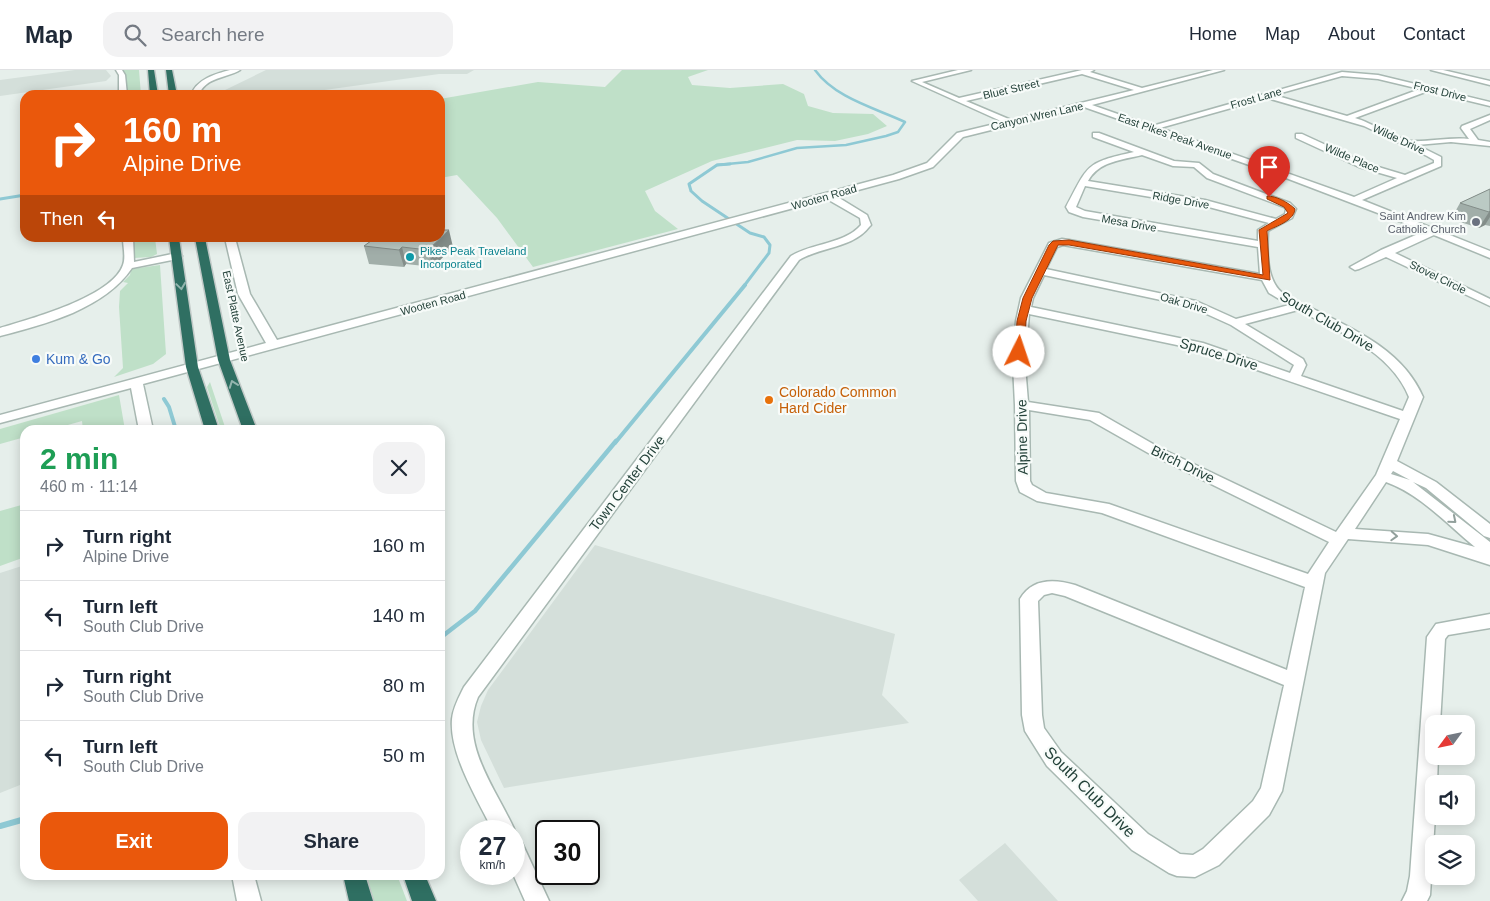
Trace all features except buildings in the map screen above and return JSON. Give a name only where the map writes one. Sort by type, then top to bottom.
[{"type":"highway","points":[[151,70],[153,90]]},
{"type":"highway","points":[[169,70],[172,90]]},
{"type":"highway","points":[[175,242],[192,367],[210,425]]},
{"type":"highway","name":"East Platte Avenue","points":[[201,242],[224,360],[248,425]]},
{"type":"highway","points":[[356,880],[362,901]]},
{"type":"highway","points":[[416,880],[424,901]]},
{"type":"street","points":[[119,70],[122,75],[123,90]]},
{"type":"street","points":[[196,90],[203,84],[237,70]]},
{"type":"street","points":[[968,70],[952,71],[916,80],[1009,122]]},
{"type":"street","name":"Bluet Street","points":[[959,100],[1092,70]]},
{"type":"street","name":"Canyon Wren Lane","points":[[865,186],[930,165],[960,136],[1009,122],[1221,70]]},
{"type":"street","points":[[1434,70],[1490,83]]},
{"type":"street","points":[[1084,72],[1140,90]]},
{"type":"street","name":"Frost Lane","points":[[1152,128],[1338,74],[1360,74]]},
{"type":"street","name":"Frost Drive","points":[[1360,74],[1490,104]]},
{"type":"street","points":[[1349,118],[1428,89]]},
{"type":"street","name":"Wilde Drive","points":[[1265,95],[1374,126],[1435,156],[1438,162],[1434,166],[1354,200]]},
{"type":"street","name":"East Pikes Peak Avenue","points":[[1084,105],[1225,153],[1354,200],[1434,231],[1490,256]]},
{"type":"street","points":[[1476,142],[1465,128],[1490,117]]},
{"type":"street","name":"South Club Drive","points":[[1096,135],[1173,163],[1196,165],[1210,176],[1280,202],[1296,210],[1289,216],[1263,230],[1267,278],[1271,288],[1299,306],[1362,339],[1388,358],[1414,389],[1416,397],[1386,469],[1343,536],[1322,562],[1314,583],[1276,773],[1271,791],[1261,808],[1212,857],[1195,866],[1177,866],[1140,842],[1054,759],[1042,744],[1035,731],[1032,715],[1029,599],[1034,592],[1042,587],[1069,590],[1294,681]]},
{"type":"street","name":"Wilde Place","points":[[1299,136],[1362,165],[1405,178]]},
{"type":"street","points":[[1409,143],[1444,140],[1490,144]]},
{"type":"street","name":"Mesa Drive","points":[[1143,152],[1093,169],[1083,183],[1071,207],[1077,213],[1264,245]]},
{"type":"street","points":[[1196,165],[1225,153]]},
{"type":"street","name":"Mesa Drive","points":[[1122,158],[1173,163]]},
{"type":"street","name":"Ridge Drive","points":[[1083,183],[1197,202],[1252,214],[1276,222]]},
{"type":"street","name":"Wooten Road","points":[[0,420],[865,186]]},
{"type":"street","name":"Town Center Drive","points":[[499,820],[462,734],[462,721],[466,702],[476,684],[795,258],[806,250],[854,235],[864,229],[866,225],[864,217],[829,196]]},
{"type":"street","name":"Stovel Circle","points":[[1355,267],[1434,231]]},
{"type":"street","points":[[0,332],[70,310],[97,296],[122,277],[128,266],[128,242]]},
{"type":"street","points":[[231,242],[244,294],[274,346]]},
{"type":"street","name":"Alpine Drive","points":[[1267,278],[1062,242],[1053,245],[1024,309],[1020,339],[1019,364],[1022,405],[1023,481],[1025,488],[1031,493],[1042,497],[1104,508],[1314,583]]},
{"type":"street","name":"Stovel Circle","points":[[1385,252],[1434,274],[1490,303]]},
{"type":"street","points":[[128,266],[177,256]]},
{"type":"street","name":"Oak Drive","points":[[1040,271],[1192,303],[1235,323],[1299,362],[1300,365],[1294,378]]},
{"type":"street","points":[[1235,323],[1299,306]]},
{"type":"street","name":"Spruce Drive","points":[[1024,309],[1199,346],[1408,417]]},
{"type":"street","points":[[136,382],[145,425]]},
{"type":"street","name":"Birch Drive","points":[[1022,405],[1082,414],[1100,419],[1155,451],[1343,536],[1366,537],[1386,535],[1419,538],[1450,545],[1490,559]]},
{"type":"street","points":[[1386,469],[1431,485],[1490,532]]},
{"type":"street","points":[[1386,469],[1420,493],[1490,551]]},
{"type":"street","points":[[1414,901],[1418,895],[1420,876],[1436,637],[1442,629],[1490,620]]},
{"type":"street","points":[[525,875],[537,901]]},
{"type":"street","points":[[244,880],[249,901]]},
{"type":"shaded area","points":[[75,70],[106,70],[111,76],[106,81],[42,90],[20,90],[20,93],[0,96],[0,80]]},
{"type":"shaded area","points":[[266,70],[474,70],[467,74],[439,74],[325,90],[225,90]]},
{"type":"shaded area","points":[[595,545],[895,634],[882,695],[909,723],[504,788],[481,740],[477,722],[481,706],[488,690]]},
{"type":"shaded area","points":[[20,567],[20,785],[0,793],[0,573]]},
{"type":"shaded area","points":[[1005,843],[1058,901],[978,901],[959,880]]},
{"type":"green space","points":[[122,70],[139,70],[141,90],[124,90],[125,73]]},
{"type":"green space","points":[[622,70],[708,70],[688,77],[692,85],[730,88],[783,84],[804,94],[808,106],[833,113],[873,114],[887,126],[868,134],[835,141],[797,140],[712,161],[645,191],[655,211],[678,229],[533,267],[497,218],[457,175],[445,177],[445,98],[538,82],[605,87]]},
{"type":"green space","points":[[133,242],[156,242],[157,254],[151,257],[134,258]]},
{"type":"green space","points":[[160,265],[166,354],[153,364],[114,377],[123,368],[119,307],[120,291],[128,283],[123,282],[130,275],[131,269]]},
{"type":"green space","points":[[210,382],[224,425],[219,425],[207,387]]},
{"type":"green space","points":[[119,395],[124,425],[82,425],[82,421],[68,425],[20,425],[20,438],[0,444],[0,429]]},
{"type":"green space","points":[[20,505],[20,559],[0,566],[0,511]]},
{"type":"green space","points":[[366,880],[399,880],[407,901],[372,901]]},
{"type":"waterway","points":[[717,165],[748,162],[797,148],[846,145],[886,136],[898,132],[905,122],[844,95],[823,80],[815,70]]},
{"type":"waterway","points":[[717,165],[730,164]]},
{"type":"waterway","points":[[717,165],[689,184],[691,191],[702,201],[750,233],[764,237],[770,245],[769,253],[744,286]]},
{"type":"waterway","points":[[0,199],[20,196]]},
{"type":"waterway","points":[[615,443],[745,285]]},
{"type":"waterway","points":[[164,399],[169,407],[174,425]]},
{"type":"waterway","points":[[445,634],[475,611],[616,441]]},
{"type":"waterway","points":[[0,826],[20,820]]},
{"type":"place","name":"Saint Andrew Kim Catholic Church","points":[[1476,222]]},
{"type":"place","name":"Pikes Peak Traveland Incorporated","points":[[410,257]]},
{"type":"place","name":"Kum & Go","points":[[36,359]]},
{"type":"place","name":"Colorado Common Hard Cider","points":[[769,400]]},
{"type":"route","points":[[1019,352],[1022,321],[1027,298],[1053,245],[1056,243],[1069,242],[1267,278],[1263,230],[1283,220],[1291,213],[1291,209],[1287,206],[1269,197]]}]
